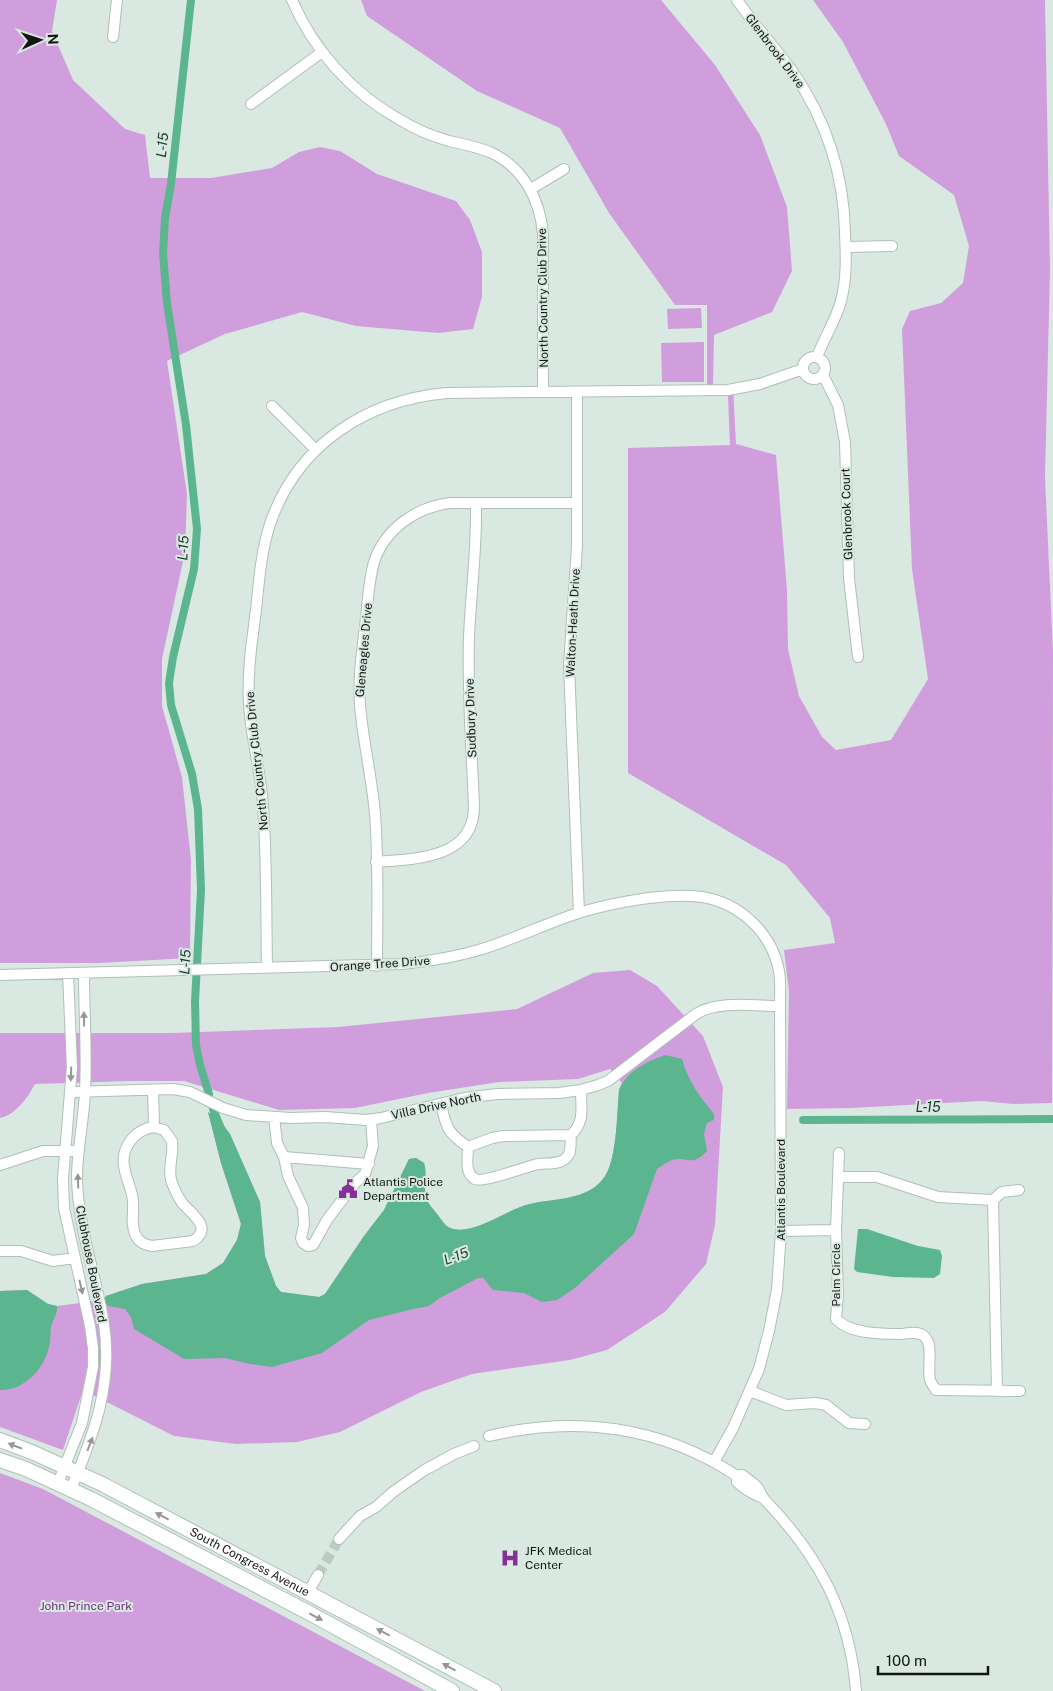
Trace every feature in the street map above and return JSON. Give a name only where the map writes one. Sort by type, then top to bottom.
[{"type":"main road","name":"South Congress Avenue","points":[[0,1440],[72,1470],[494,1691]]},
{"type":"main road","name":"South Congress Avenue","points":[[0,1460],[71,1489],[313,1615],[452,1691]]},
{"type":"main road","points":[[197,1555],[220,1560],[283,1592],[297,1596],[308,1592]]},
{"type":"street","points":[[113,37],[117,0]]},
{"type":"street","name":"North Country Club Drive","points":[[266,968],[265,827],[251,727],[249,677],[262,559],[270,525],[280,500],[289,484],[316,450],[344,427],[362,416],[394,402],[448,392],[543,392],[543,234],[539,210],[530,189],[519,173],[501,158],[478,148],[428,134],[378,107],[347,80],[322,52],[292,0]]},
{"type":"street","name":"Glenbrook Drive","points":[[543,392],[728,390],[760,384],[803,369],[806,360],[817,357],[840,303],[846,271],[844,208],[841,186],[822,123],[796,77],[737,0]]},
{"type":"street","points":[[251,104],[322,52]]},
{"type":"street","points":[[530,189],[564,169]]},
{"type":"street","points":[[846,247],[892,246]]},
{"type":"street","points":[[803,369],[804,374],[810,379],[818,379],[823,375],[825,364],[821,358],[817,357]]},
{"type":"street","name":"Glenbrook Court","points":[[823,375],[838,405],[845,442],[850,578],[858,657]]},
{"type":"street","name":"Walton-Heath Drive","points":[[577,392],[577,546],[569,665],[579,913]]},
{"type":"street","points":[[272,406],[316,450]]},
{"type":"street","name":"Sudbury Drive","points":[[376,862],[420,857],[447,851],[464,838],[470,829],[473,819],[469,636],[476,551],[476,503]]},
{"type":"street","name":"Gleneagles Drive","points":[[377,966],[373,788],[362,724],[360,682],[372,573],[379,550],[389,535],[405,519],[416,513],[444,504],[577,503]]},
{"type":"street","name":"Orange Tree Drive","points":[[0,975],[377,966],[429,961],[480,950],[579,913],[634,901],[688,896],[712,899],[746,916]]},
{"type":"street","name":"Atlantis Boulevard","points":[[714,1462],[733,1428],[750,1391],[766,1343],[773,1317],[780,1264],[779,971],[773,953],[759,929],[746,916]]},
{"type":"street","name":"Clubhouse Boulevard","points":[[68,973],[72,1067],[62,1179],[64,1208],[90,1326],[93,1348],[93,1366],[72,1470],[71,1489]]},
{"type":"street","name":"Clubhouse Boulevard","points":[[58,1483],[72,1470],[100,1414],[106,1370],[104,1326],[82,1232],[77,1178],[85,1091],[84,973]]},
{"type":"street","name":"Villa Drive North","points":[[71,1092],[184,1091],[200,1096],[234,1112],[291,1118],[325,1117],[371,1120],[441,1105],[464,1098],[498,1094],[559,1093],[598,1086],[705,1009],[720,1006],[780,1006]]},
{"type":"street","points":[[154,1090],[154,1127]]},
{"type":"street","points":[[468,1147],[467,1165],[470,1175],[474,1179],[485,1181],[534,1165],[561,1162],[569,1154],[571,1135],[581,1121],[581,1090]]},
{"type":"street","points":[[441,1105],[449,1132],[468,1147]]},
{"type":"street","points":[[274,1117],[277,1143],[284,1157],[288,1176],[303,1208],[304,1224],[301,1238],[303,1243],[308,1246],[313,1245],[327,1220],[365,1174],[373,1146],[371,1120]]},
{"type":"street","points":[[154,1127],[168,1133],[172,1141],[170,1169],[174,1189],[182,1203],[199,1221],[201,1226],[198,1238],[193,1241],[152,1246],[138,1239],[134,1230],[133,1198],[124,1170],[125,1152],[130,1141],[138,1133],[154,1127]]},
{"type":"street","points":[[468,1147],[503,1136],[571,1135]]},
{"type":"street","points":[[0,1165],[44,1151],[79,1151]]},
{"type":"street","name":"Palm Circle","points":[[839,1154],[836,1230],[838,1294],[836,1319],[842,1326],[879,1334],[918,1333],[925,1336],[929,1342],[930,1381],[936,1390],[1020,1392]]},
{"type":"street","points":[[284,1157],[369,1164]]},
{"type":"street","points":[[839,1177],[877,1177],[938,1198],[993,1200],[1002,1192],[1019,1190]]},
{"type":"street","points":[[993,1200],[997,1391]]},
{"type":"street","name":"Palm Circle","points":[[781,1231],[836,1230]]},
{"type":"street","points":[[0,1251],[21,1250],[53,1261],[74,1258]]},
{"type":"street","points":[[750,1391],[786,1405],[815,1403],[826,1405],[849,1423],[865,1424]]},
{"type":"street","points":[[489,1436],[567,1424],[611,1428],[654,1437],[696,1452],[737,1476],[739,1485],[748,1492],[763,1498],[798,1536],[814,1559],[827,1583],[847,1635],[856,1691]]},
{"type":"street","points":[[339,1539],[360,1516],[376,1507],[393,1492],[424,1471],[454,1454],[474,1446]]},
{"type":"street","points":[[308,1592],[318,1575]]},
{"type":"green space","points":[[0,0],[57,0],[52,31],[73,80],[125,129],[145,135],[150,178],[211,178],[272,168],[299,152],[320,147],[340,151],[377,174],[456,201],[470,220],[482,252],[482,297],[473,329],[438,333],[356,326],[302,312],[225,334],[167,361],[187,494],[185,552],[162,659],[162,706],[182,777],[191,860],[190,958],[100,963],[0,963]]},
{"type":"green space","points":[[361,0],[661,0],[715,65],[760,135],[787,207],[792,271],[772,312],[714,335],[713,386],[733,386],[736,444],[776,455],[787,590],[788,649],[799,696],[822,737],[836,750],[891,740],[928,679],[912,569],[902,329],[910,311],[941,303],[963,283],[969,246],[954,195],[899,156],[886,124],[843,42],[813,0],[1045,0],[1050,270],[1045,478],[1053,652],[1052,1103],[1013,1104],[982,1101],[851,1108],[787,1109],[789,992],[784,950],[835,943],[830,918],[786,865],[628,773],[628,448],[730,445],[728,396],[707,395],[707,305],[675,305],[609,213],[560,128],[477,91],[367,16]]},
{"type":"green space","points":[[701,308],[702,328],[668,329],[667,309]]},
{"type":"green space","points":[[704,342],[704,382],[662,382],[661,343]]},
{"type":"green space","points":[[630,970],[657,986],[703,1036],[723,1087],[715,1225],[706,1264],[665,1312],[607,1350],[570,1360],[472,1374],[421,1392],[340,1432],[297,1442],[236,1444],[174,1436],[83,1390],[63,1450],[0,1427],[0,1291],[27,1290],[48,1304],[57,1306],[104,1300],[106,1296],[142,1284],[206,1274],[223,1263],[237,1240],[241,1224],[221,1163],[208,1112],[219,1119],[230,1134],[260,1202],[265,1256],[276,1286],[281,1292],[319,1297],[325,1294],[384,1210],[409,1159],[416,1158],[424,1163],[425,1191],[428,1202],[448,1227],[457,1230],[478,1226],[530,1204],[579,1195],[596,1186],[608,1171],[614,1150],[619,1090],[622,1083],[610,1069],[578,1079],[499,1082],[428,1093],[355,1108],[279,1110],[184,1081],[35,1084],[25,1100],[16,1109],[0,1118],[0,1033],[173,1033],[338,1027],[517,1009],[593,973]]},
{"type":"green space","name":"John Prince Park","points":[[0,1473],[43,1489],[425,1691],[0,1691]]},
{"type":"water","points":[[665,1055],[682,1059],[695,1088],[714,1114],[714,1120],[707,1123],[704,1134],[707,1151],[697,1159],[672,1160],[657,1169],[634,1234],[575,1288],[557,1300],[542,1302],[524,1293],[493,1290],[483,1278],[478,1278],[429,1306],[369,1320],[322,1353],[272,1367],[225,1358],[184,1359],[134,1329],[131,1317],[125,1309],[108,1306],[104,1300],[106,1296],[142,1284],[206,1274],[223,1263],[237,1240],[241,1224],[221,1163],[208,1112],[219,1119],[230,1134],[260,1202],[265,1256],[276,1286],[281,1292],[319,1297],[325,1294],[384,1210],[409,1159],[416,1158],[424,1163],[425,1191],[428,1202],[448,1227],[457,1230],[478,1226],[530,1204],[579,1195],[596,1186],[608,1171],[614,1150],[619,1090],[622,1084],[638,1068],[651,1060]]},
{"type":"water","points":[[858,1229],[867,1229],[918,1246],[940,1250],[942,1256],[940,1274],[934,1278],[893,1277],[857,1272],[854,1269]]},
{"type":"water","points":[[27,1290],[48,1304],[57,1306],[57,1312],[52,1322],[50,1345],[42,1364],[31,1378],[17,1387],[0,1390],[0,1291]]},
{"type":"waterway","name":"L-15","points":[[191,0],[171,184],[165,218],[163,253],[167,303],[186,425],[197,529],[194,569],[173,657],[169,683],[171,705],[192,774],[198,809],[201,890],[195,1001],[196,1045],[209,1094]]},
{"type":"waterway","name":"L-15","points":[[213,1109],[220,1126]]},
{"type":"waterway","name":"L-15","points":[[803,1120],[1053,1119]]},
{"type":"tunnel","points":[[318,1575],[339,1539]]},
{"type":"place","name":"Atlantis Police Department","points":[[348,1189]]},
{"type":"place","name":"JFK Medical Center","points":[[510,1558]]}]
